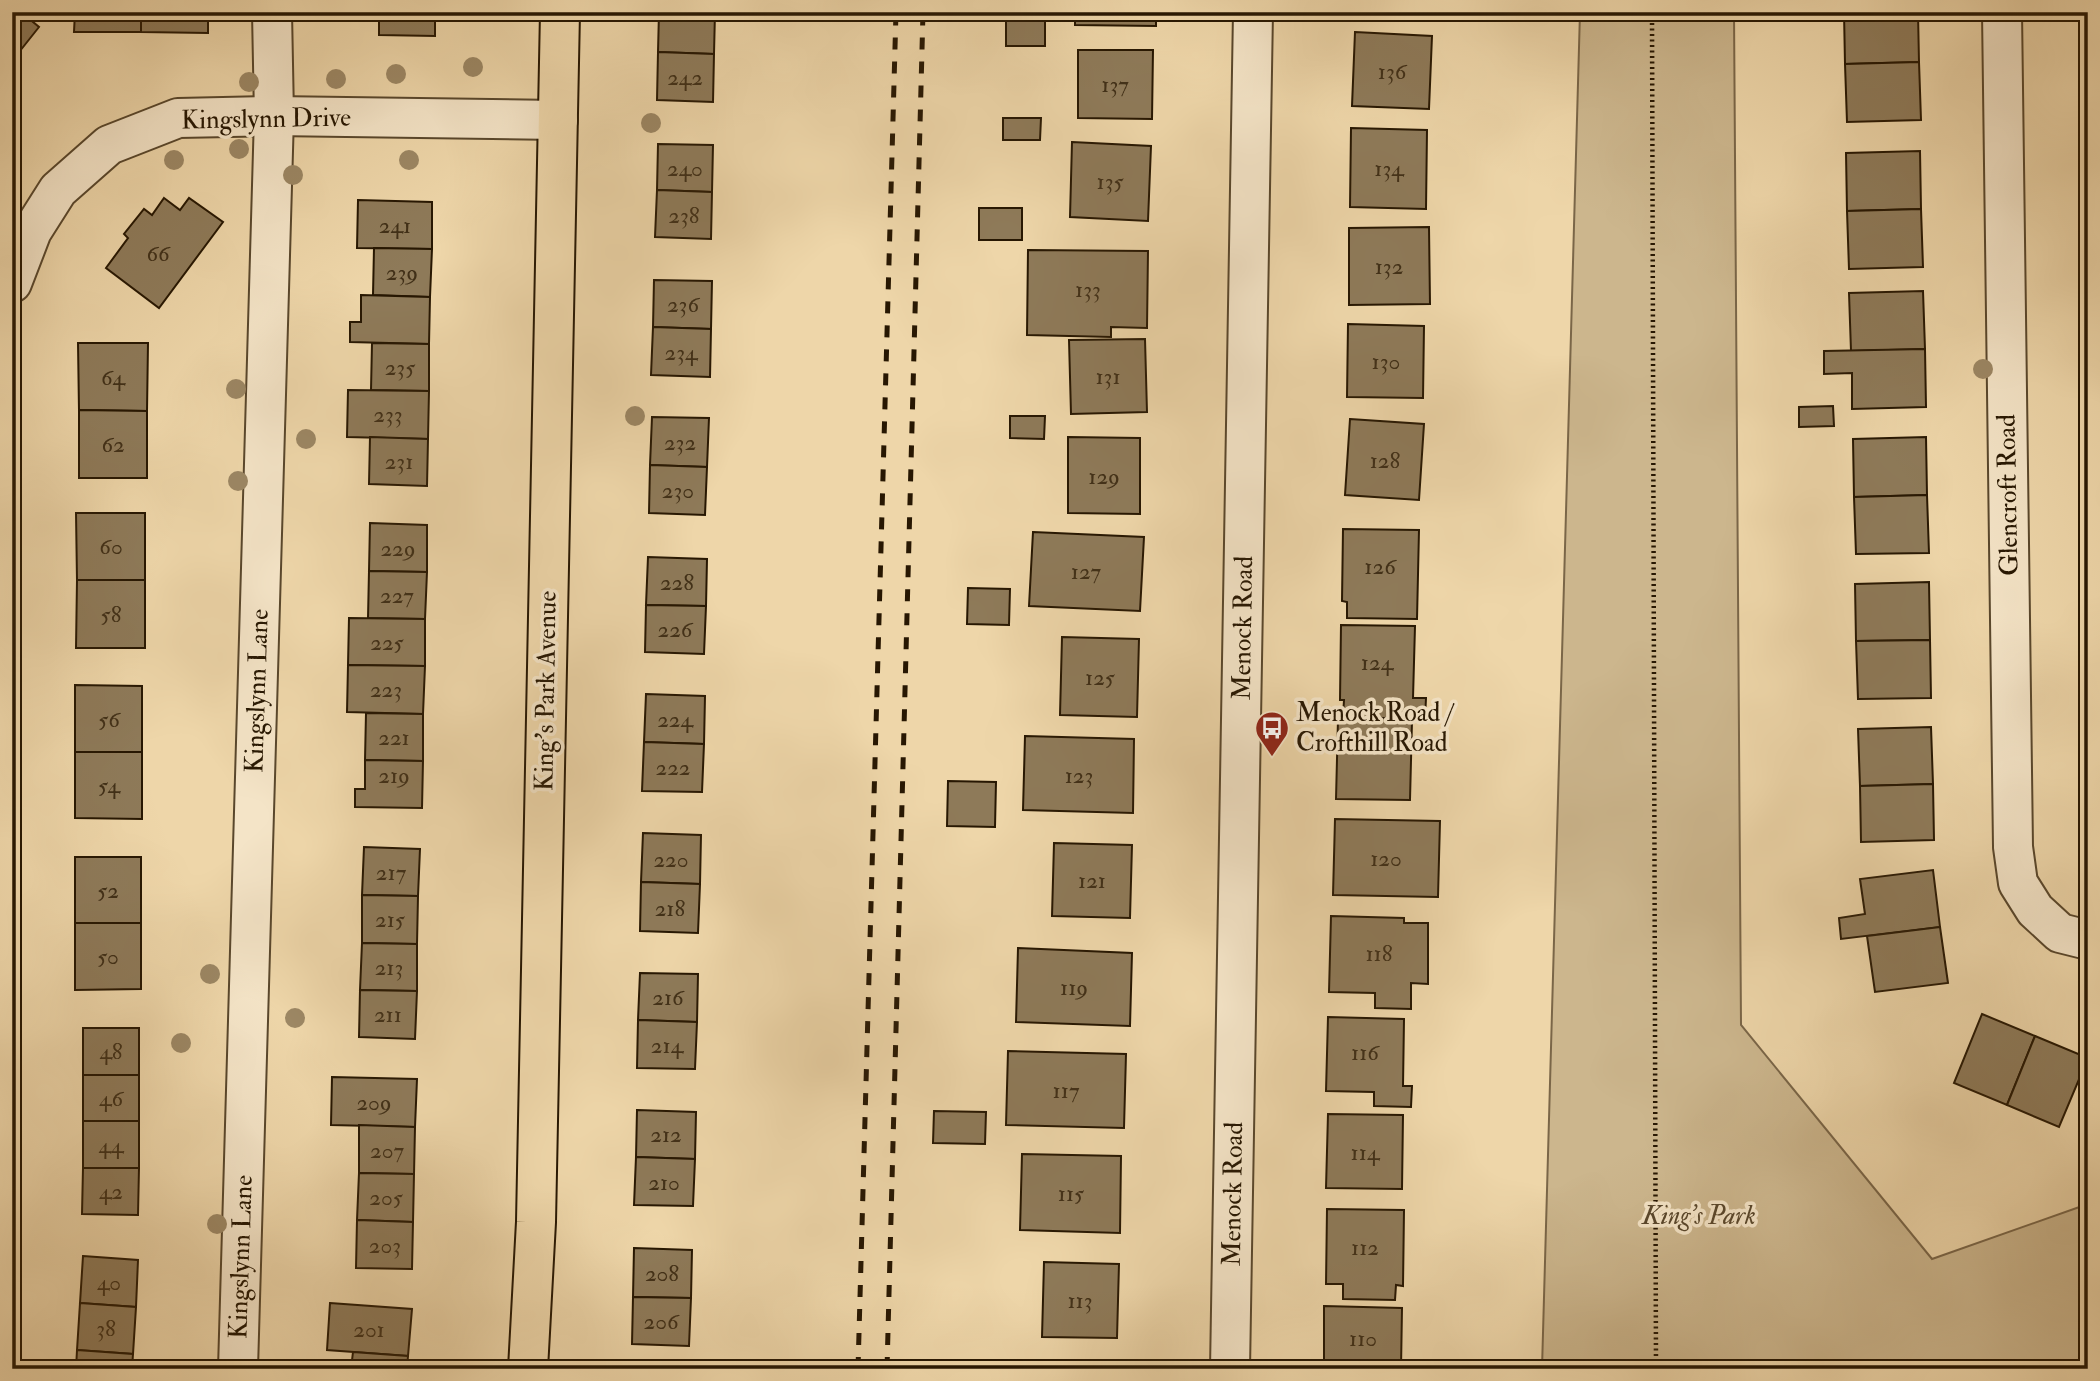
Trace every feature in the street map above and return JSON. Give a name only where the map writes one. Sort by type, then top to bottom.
[{"type":"main road","name":"King's Park Avenue","points":[[528,1369],[536,1195],[560,12]]},
{"type":"street","name":"Kingslynn Lane","points":[[238,1369],[274,116],[272,12]]},
{"type":"street","name":"Menock Road","points":[[1230,1369],[1253,12]]},
{"type":"street","name":"Glencroft Road","points":[[2002,12],[2013,847],[2018,883],[2035,909],[2060,933],[2088,940]]},
{"type":"street","name":"Kingslynn Drive","points":[[12,283],[32,231],[58,190],[108,145],[178,118],[274,116],[558,120]]},
{"type":"path","points":[[1652,12],[1656,1369]]},
{"type":"green space","name":"King's Park","points":[[1580,12],[1734,12],[1741,1025],[1932,1259],[2088,1204],[2088,1369],[1542,1369]]},
{"type":"building","points":[[12,12],[21,12],[39,27],[12,61]]},
{"type":"building","points":[[75,12],[141,12],[141,32],[74,32]]},
{"type":"building","points":[[141,12],[208,12],[208,33],[141,32]]},
{"type":"building","points":[[379,12],[435,12],[435,36],[379,35]]},
{"type":"building","points":[[659,12],[715,12],[714,54],[658,52]]},
{"type":"building","points":[[1006,12],[1045,12],[1045,46],[1006,46]]},
{"type":"building","points":[[1075,12],[1156,12],[1156,26],[1075,25]]},
{"type":"building","points":[[1844,12],[1918,12],[1919,62],[1845,64]]},
{"type":"building","points":[[2083,12],[2088,12],[2088,48],[2083,48]]},
{"type":"building","points":[[1355,32],[1432,36],[1429,109],[1352,106]]},
{"type":"building","points":[[1078,50],[1153,50],[1152,119],[1078,118]]},
{"type":"building","points":[[658,52],[714,54],[713,102],[657,100]]},
{"type":"building","points":[[1919,62],[1921,120],[1847,122],[1845,64]]},
{"type":"building","points":[[2082,78],[2088,78],[2088,136],[2083,136]]},
{"type":"building","points":[[1003,118],[1041,118],[1040,140],[1003,140]]},
{"type":"building","points":[[1351,128],[1427,130],[1426,209],[1350,207]]},
{"type":"building","points":[[2083,136],[2088,136],[2088,193],[2084,193]]},
{"type":"building","points":[[1072,142],[1151,146],[1148,221],[1070,217]]},
{"type":"building","points":[[658,144],[713,145],[712,192],[657,190]]},
{"type":"building","points":[[1920,151],[1921,209],[1847,211],[1846,153]]},
{"type":"building","points":[[657,190],[712,192],[711,239],[655,237]]},
{"type":"building","points":[[164,198],[180,210],[189,198],[223,222],[159,308],[106,268],[128,238],[124,234],[144,209],[152,215]]},
{"type":"building","points":[[358,200],[432,202],[432,249],[357,248]]},
{"type":"building","points":[[979,208],[1022,208],[1022,240],[979,240]]},
{"type":"building","points":[[1921,209],[1923,267],[1849,269],[1847,211]]},
{"type":"building","points":[[2085,220],[2088,220],[2088,277],[2086,277]]},
{"type":"building","points":[[1429,227],[1430,304],[1349,305],[1349,228]]},
{"type":"building","points":[[374,248],[432,249],[430,297],[373,295]]},
{"type":"building","points":[[1028,250],[1148,251],[1147,328],[1111,327],[1111,337],[1027,335]]},
{"type":"building","points":[[654,280],[712,281],[711,329],[653,327]]},
{"type":"building","points":[[1923,291],[1925,349],[1851,351],[1849,293]]},
{"type":"building","points":[[361,295],[430,297],[429,344],[350,342],[350,322],[361,322]]},
{"type":"building","points":[[1348,324],[1424,326],[1423,398],[1347,397]]},
{"type":"building","points":[[653,327],[711,329],[710,377],[651,375]]},
{"type":"building","points":[[1145,339],[1147,412],[1071,414],[1069,340]]},
{"type":"building","points":[[78,343],[148,343],[147,411],[79,410]]},
{"type":"building","points":[[372,343],[429,344],[429,391],[371,390]]},
{"type":"building","points":[[1925,349],[1926,407],[1852,409],[1852,373],[1824,374],[1824,351]]},
{"type":"building","points":[[348,390],[429,391],[428,439],[347,437]]},
{"type":"building","points":[[1833,406],[1834,426],[1799,427],[1799,407]]},
{"type":"building","points":[[79,410],[147,411],[147,478],[79,478]]},
{"type":"building","points":[[1010,416],[1045,416],[1044,439],[1010,438]]},
{"type":"building","points":[[652,417],[709,418],[707,467],[650,465]]},
{"type":"building","points":[[1350,419],[1424,424],[1419,500],[1345,495]]},
{"type":"building","points":[[370,437],[428,439],[427,486],[369,484]]},
{"type":"building","points":[[1068,437],[1140,438],[1140,514],[1068,513]]},
{"type":"building","points":[[1926,437],[1927,495],[1854,497],[1853,439]]},
{"type":"building","points":[[650,465],[707,467],[705,515],[649,513]]},
{"type":"building","points":[[1927,495],[1929,553],[1856,554],[1854,497]]},
{"type":"building","points":[[76,513],[145,513],[145,580],[77,580]]},
{"type":"building","points":[[370,523],[427,525],[427,572],[369,571]]},
{"type":"building","points":[[1343,529],[1419,530],[1417,619],[1347,618],[1347,602],[1342,601]]},
{"type":"building","points":[[1033,532],[1144,537],[1140,611],[1029,606]]},
{"type":"building","points":[[648,557],[707,559],[706,606],[646,605]]},
{"type":"building","points":[[369,571],[427,572],[425,619],[368,618]]},
{"type":"building","points":[[77,580],[145,580],[145,648],[76,648]]},
{"type":"building","points":[[1929,582],[1930,640],[1856,641],[1855,584]]},
{"type":"building","points":[[968,588],[1010,589],[1009,625],[967,624]]},
{"type":"building","points":[[646,605],[706,606],[704,654],[645,652]]},
{"type":"building","points":[[349,618],[425,619],[425,666],[348,665]]},
{"type":"building","points":[[1341,625],[1415,626],[1413,698],[1426,698],[1425,719],[1343,717],[1344,700],[1340,700]]},
{"type":"building","points":[[1062,637],[1139,639],[1137,717],[1060,715]]},
{"type":"building","points":[[1930,640],[1931,698],[1858,699],[1856,641]]},
{"type":"building","points":[[348,665],[425,666],[423,714],[347,712]]},
{"type":"building","points":[[75,685],[142,686],[142,752],[75,752]]},
{"type":"building","points":[[646,694],[705,696],[704,744],[644,742]]},
{"type":"building","points":[[366,713],[423,714],[423,761],[365,760]]},
{"type":"building","points":[[1338,719],[1412,721],[1410,800],[1336,799]]},
{"type":"building","points":[[1931,727],[1933,784],[1860,786],[1858,729]]},
{"type":"building","points":[[1025,736],[1134,739],[1133,813],[1023,810]]},
{"type":"building","points":[[644,742],[704,744],[702,792],[642,791]]},
{"type":"building","points":[[75,752],[142,752],[142,819],[75,818]]},
{"type":"building","points":[[365,760],[423,761],[422,808],[355,807],[355,789],[365,789]]},
{"type":"building","points":[[948,781],[996,782],[995,827],[947,826]]},
{"type":"building","points":[[1933,784],[1934,840],[1861,842],[1860,786]]},
{"type":"building","points":[[1335,819],[1440,821],[1438,897],[1333,895]]},
{"type":"building","points":[[643,833],[701,835],[700,884],[641,882]]},
{"type":"building","points":[[1054,843],[1132,845],[1130,918],[1052,916]]},
{"type":"building","points":[[364,847],[420,849],[418,896],[362,895]]},
{"type":"building","points":[[75,857],[141,857],[141,923],[75,923]]},
{"type":"building","points":[[1933,870],[1940,927],[1841,939],[1839,918],[1865,914],[1860,879]]},
{"type":"building","points":[[641,882],[700,884],[698,933],[640,931]]},
{"type":"building","points":[[362,895],[418,896],[417,944],[362,943]]},
{"type":"building","points":[[1331,916],[1404,918],[1404,923],[1428,923],[1428,984],[1411,983],[1411,1009],[1375,1008],[1375,993],[1329,992]]},
{"type":"building","points":[[75,923],[141,923],[141,989],[75,990]]},
{"type":"building","points":[[1940,927],[1948,983],[1875,992],[1867,936]]},
{"type":"building","points":[[362,943],[417,944],[417,991],[360,990]]},
{"type":"building","points":[[1018,948],[1132,953],[1130,1026],[1016,1022]]},
{"type":"building","points":[[640,973],[698,974],[697,1022],[638,1020]]},
{"type":"building","points":[[360,990],[417,991],[415,1039],[359,1037]]},
{"type":"building","points":[[1982,1014],[2035,1036],[2007,1105],[1954,1083]]},
{"type":"building","points":[[1328,1017],[1404,1019],[1403,1086],[1412,1086],[1411,1107],[1374,1106],[1374,1092],[1326,1091]]},
{"type":"building","points":[[638,1020],[697,1022],[695,1069],[637,1068]]},
{"type":"building","points":[[83,1028],[139,1028],[139,1075],[83,1075]]},
{"type":"building","points":[[2035,1036],[2088,1058],[2059,1127],[2007,1105]]},
{"type":"building","points":[[1008,1051],[1126,1054],[1124,1128],[1006,1125]]},
{"type":"building","points":[[83,1075],[139,1075],[139,1121],[83,1121]]},
{"type":"building","points":[[332,1077],[417,1079],[415,1127],[331,1125]]},
{"type":"building","points":[[637,1110],[696,1112],[695,1159],[636,1157]]},
{"type":"building","points":[[934,1111],[986,1112],[985,1144],[933,1143]]},
{"type":"building","points":[[1328,1114],[1403,1115],[1402,1189],[1326,1188]]},
{"type":"building","points":[[83,1121],[139,1121],[139,1168],[83,1168]]},
{"type":"building","points":[[359,1125],[415,1127],[414,1174],[359,1173]]},
{"type":"building","points":[[1022,1154],[1121,1156],[1120,1233],[1020,1230]]},
{"type":"building","points":[[636,1157],[695,1159],[693,1206],[634,1205]]},
{"type":"building","points":[[83,1168],[139,1168],[138,1215],[82,1214]]},
{"type":"building","points":[[359,1173],[414,1174],[413,1222],[357,1220]]},
{"type":"building","points":[[1327,1209],[1404,1210],[1403,1286],[1396,1285],[1395,1300],[1343,1299],[1343,1284],[1326,1284]]},
{"type":"building","points":[[357,1220],[413,1222],[412,1269],[356,1268]]},
{"type":"building","points":[[634,1248],[692,1250],[691,1298],[633,1297]]},
{"type":"building","points":[[83,1256],[138,1260],[136,1307],[80,1303]]},
{"type":"building","points":[[1044,1262],[1119,1264],[1117,1338],[1042,1337]]},
{"type":"building","points":[[633,1297],[691,1298],[689,1346],[632,1344]]},
{"type":"building","points":[[80,1303],[136,1307],[133,1354],[77,1350]]},
{"type":"building","points":[[330,1303],[412,1309],[408,1356],[327,1350]]},
{"type":"building","points":[[1324,1306],[1402,1308],[1401,1369],[1324,1369]]},
{"type":"building","points":[[77,1350],[133,1354],[132,1369],[76,1369]]},
{"type":"building","points":[[353,1352],[408,1356],[407,1369],[351,1369]]},
{"type":"railway","points":[[858,1369],[896,12]]},
{"type":"railway","points":[[887,1369],[923,12]]},
{"type":"place","name":"Menock Road / Crofthill Road","points":[[1272,758]]}]
